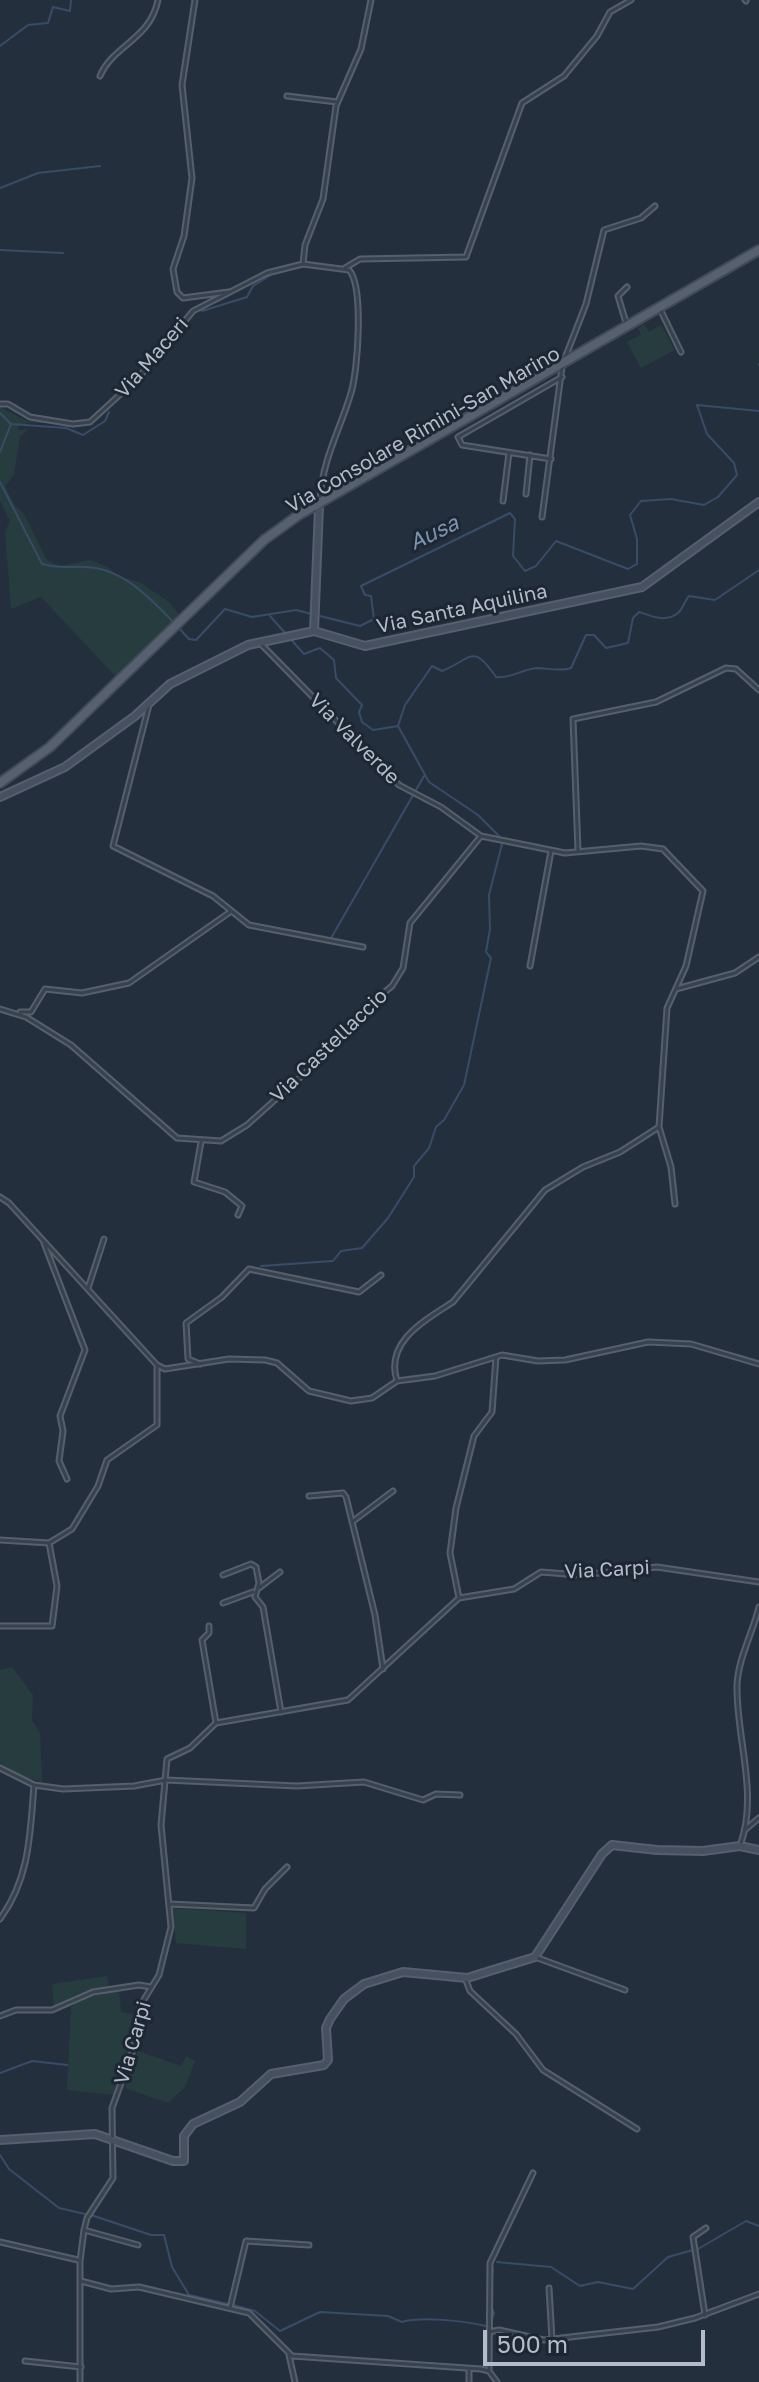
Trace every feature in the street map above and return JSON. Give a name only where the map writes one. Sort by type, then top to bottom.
[{"type":"main road","name":"Via Consolare Rimini-San Marino","points":[[563,369],[627,326],[759,253]]},
{"type":"main road","name":"Via Consolare Rimini-San Marino","points":[[0,784],[50,747],[184,621],[264,540],[319,504],[563,369],[759,253]]},
{"type":"street","points":[[100,76],[106,64],[142,33],[155,13],[158,0]]},
{"type":"street","points":[[195,0],[182,85],[192,178],[184,236],[173,274],[177,292],[183,298],[229,292]]},
{"type":"street","points":[[314,631],[319,504],[324,465],[352,390],[356,286],[353,274],[345,268],[303,264],[305,245],[323,199],[327,145],[337,102],[361,49],[371,0]]},
{"type":"street","points":[[345,268],[360,259],[443,260],[469,255],[522,103],[564,76],[597,36],[610,12],[631,0]]},
{"type":"street","points":[[287,96],[337,102]]},
{"type":"street","name":"Via Consolare Rimini-San Marino","points":[[563,369],[588,298],[604,230],[641,218],[655,206]]},
{"type":"street","name":"Via Maceri","points":[[0,404],[8,404],[30,417],[73,424],[90,422],[139,377],[186,317],[267,273],[303,264]]},
{"type":"street","points":[[627,287],[618,296],[627,326]]},
{"type":"street","points":[[661,311],[681,352]]},
{"type":"street","points":[[551,459],[462,445],[458,437],[563,369]]},
{"type":"street","points":[[542,517],[563,369]]},
{"type":"street","points":[[503,501],[509,453]]},
{"type":"street","points":[[526,494],[530,455]]},
{"type":"street","name":"Via Santa Aquilina","points":[[1,797],[65,767],[149,704],[170,684],[259,642],[314,631],[365,646],[642,587],[759,502]]},
{"type":"street","name":"Via Valverde","points":[[259,642],[410,793],[441,807],[481,836],[551,851],[578,852],[641,846],[666,850],[703,891],[686,966],[676,989]]},
{"type":"street","points":[[578,852],[573,720],[656,702],[726,668],[736,669],[759,690]]},
{"type":"street","points":[[149,704],[113,846],[213,896],[249,925],[363,947]]},
{"type":"street","points":[[0,806],[1,797]]},
{"type":"street","name":"Via Castellaccio","points":[[201,1142],[221,1141],[247,1125],[325,1055],[369,1005],[392,986],[403,968],[410,923],[481,836]]},
{"type":"street","points":[[530,966],[551,851]]},
{"type":"street","points":[[0,1009],[31,1012],[45,989],[82,993],[129,983],[230,911]]},
{"type":"street","points":[[675,1204],[671,1167],[659,1127],[667,1008],[676,989],[735,973],[759,957]]},
{"type":"street","points":[[16,1012],[71,1045],[177,1138],[201,1142],[194,1182],[225,1192],[242,1206],[238,1215]]},
{"type":"street","points":[[397,1381],[396,1364],[404,1339],[433,1311],[453,1302],[545,1190],[583,1167],[620,1152],[659,1127]]},
{"type":"street","points":[[0,1197],[43,1239],[157,1365],[165,1369],[229,1359],[265,1360],[277,1363],[309,1391],[351,1401],[372,1398],[397,1381],[435,1376],[495,1357],[565,1360],[612,1347],[667,1342],[709,1347],[759,1364]]},
{"type":"street","points":[[43,1239],[85,1350],[60,1416],[63,1431],[59,1461],[67,1479]]},
{"type":"street","points":[[88,1288],[104,1239]]},
{"type":"street","points":[[200,1364],[188,1359],[186,1323],[222,1297],[249,1269],[359,1292],[381,1275]]},
{"type":"street","points":[[209,1626],[209,1633],[202,1640],[216,1723],[348,1700],[459,1598],[450,1553],[456,1508],[474,1436],[492,1412],[495,1357]]},
{"type":"street","points":[[0,1540],[49,1543],[79,1523],[107,1460],[157,1425],[157,1365]]},
{"type":"street","points":[[352,1522],[393,1491]]},
{"type":"street","points":[[309,1496],[343,1493],[375,1615],[383,1669]]},
{"type":"street","points":[[0,1626],[52,1626],[57,1586],[49,1543]]},
{"type":"street","points":[[223,1575],[251,1564],[256,1567],[257,1589],[263,1607],[281,1713]]},
{"type":"street","name":"Via Carpi","points":[[459,1598],[514,1589],[541,1572],[579,1575],[636,1567],[666,1568],[759,1582]]},
{"type":"street","points":[[223,1603],[257,1589],[280,1572]]},
{"type":"street","points":[[740,1846],[746,1829],[747,1773],[738,1673],[759,1607]]},
{"type":"street","name":"Via Carpi","points":[[80,2382],[80,2261],[84,2230],[87,2218],[113,2178],[112,2108],[134,2047],[140,2006],[167,1954],[170,1904],[161,1825],[167,1759],[190,1748],[216,1723]]},
{"type":"street","points":[[0,1768],[34,1785],[88,1789],[166,1780],[255,1786],[364,1782],[423,1800],[436,1794],[460,1795]]},
{"type":"street","points":[[0,1919],[18,1888],[29,1859],[34,1785]]},
{"type":"street","points":[[746,1829],[759,1818]]},
{"type":"street","points":[[0,2140],[76,2133],[111,2138],[173,2161],[184,2161],[184,2136],[193,2124],[240,2102],[271,2074],[324,2065],[328,2060],[326,2028],[354,1990],[403,1972],[465,1978],[486,1975],[535,1957],[602,1854],[612,1845],[703,1851],[740,1846],[759,1850]]},
{"type":"street","points":[[170,1904],[254,1908],[265,1889],[287,1867]]},
{"type":"street","points":[[535,1957],[625,1990]]},
{"type":"street","points":[[465,1978],[470,1991],[516,2034],[543,2070],[637,2129]]},
{"type":"street","points":[[0,2016],[16,2010],[52,2010],[93,1992],[139,1985],[151,1987]]},
{"type":"street","points":[[497,2382],[489,2371],[490,2263],[533,2173]]},
{"type":"street","points":[[705,2315],[693,2237],[706,2228]]},
{"type":"street","points":[[84,2230],[138,2245]]},
{"type":"street","points":[[230,2308],[246,2241],[309,2245]]},
{"type":"street","points":[[0,2242],[80,2261]]},
{"type":"street","points":[[81,2281],[111,2289],[139,2287],[230,2308],[258,2318],[289,2355],[295,2382]]},
{"type":"street","points":[[549,2288],[552,2339]]},
{"type":"street","points":[[489,2332],[499,2330],[539,2340],[658,2327],[705,2315],[759,2294]]},
{"type":"street","points":[[289,2355],[489,2371]]},
{"type":"street","points":[[25,2361],[81,2367]]},
{"type":"street","points":[[469,2369],[469,2382]]},
{"type":"green space","points":[[644,324],[649,332],[661,325],[675,350],[641,368],[627,342],[641,335],[638,328]]},
{"type":"green space","points":[[0,407],[27,421],[61,423],[28,423],[18,427],[18,430],[29,429],[20,436],[14,475],[5,486],[14,504],[24,514],[47,560],[60,566],[90,560],[108,567],[118,576],[141,583],[169,602],[179,615],[116,677],[41,597],[11,609],[5,532],[10,521],[0,501]]},
{"type":"green space","points":[[12,1667],[33,1695],[32,1720],[40,1733],[42,1782],[22,1776],[0,1763],[0,1670]]},
{"type":"green space","points":[[172,1908],[246,1913],[246,1949],[176,1943]]},
{"type":"green space","points":[[107,1976],[109,1988],[83,1992],[54,2006],[52,1984]]},
{"type":"green space","points":[[119,1989],[121,2012],[137,2015],[131,2047],[113,2095],[67,2090],[71,2007],[81,1999]]},
{"type":"green space","points":[[138,2051],[181,2066],[186,2056],[195,2061],[185,2087],[168,2103],[125,2088]]},
{"type":"waterway","points":[[0,46],[28,25],[48,23],[53,7],[70,11],[71,0]]},
{"type":"waterway","points":[[0,188],[38,173],[100,166]]},
{"type":"waterway","points":[[0,250],[63,253]]},
{"type":"waterway","points":[[202,311],[247,297],[253,286],[274,273]]},
{"type":"waterway","name":"Ausa","points":[[178,627],[189,639],[196,640],[225,609],[252,617],[296,610],[360,626],[374,619],[371,596],[365,595],[361,586],[510,513],[515,519],[513,556],[525,571],[536,566],[556,541],[628,569],[637,564],[637,539],[630,515],[641,501],[671,499],[704,505],[718,497],[737,475],[734,463],[707,434],[697,405],[759,411]]},
{"type":"waterway","points":[[11,424],[66,428],[83,435],[105,421],[109,412]]},
{"type":"waterway","name":"Ausa","points":[[0,413],[11,424],[0,452]]},
{"type":"waterway","name":"Ausa","points":[[0,482],[42,564],[85,567],[112,573],[135,586],[174,623]]},
{"type":"waterway","points":[[270,616],[304,654],[320,648],[334,660],[336,678],[362,705],[359,712],[362,722],[373,730],[398,726],[405,705],[432,666],[442,671],[471,656],[482,660],[496,677],[537,668],[571,668],[586,635],[594,635],[606,648],[628,643],[633,618],[639,612],[669,618],[680,611],[689,596],[715,600],[759,570]]},
{"type":"waterway","points":[[261,1266],[333,1261],[341,1251],[362,1248],[388,1218],[414,1177],[414,1166],[429,1148],[436,1127],[444,1120],[464,1085],[491,958],[486,952],[490,929],[489,895],[503,840],[478,815],[429,782],[398,726]]},
{"type":"waterway","points":[[330,940],[424,776]]},
{"type":"waterway","points":[[0,2014],[18,2008],[52,2008]]},
{"type":"waterway","points":[[0,2073],[32,2061],[67,2065]]},
{"type":"waterway","points":[[0,2155],[9,2169],[59,2208],[85,2214]]},
{"type":"waterway","points":[[91,2215],[151,2235],[164,2235],[172,2267],[189,2295],[228,2304]]},
{"type":"waterway","points":[[698,2249],[746,2221],[759,2226]]},
{"type":"waterway","points":[[497,2262],[551,2267],[580,2286],[598,2282],[633,2289],[668,2257],[693,2250]]},
{"type":"waterway","points":[[491,2283],[493,2269]]},
{"type":"waterway","points":[[233,2305],[255,2311],[280,2331],[320,2312],[388,2316],[402,2322],[431,2319],[486,2326]]},
{"type":"waterway","points":[[490,2326],[494,2313],[491,2306]]}]
